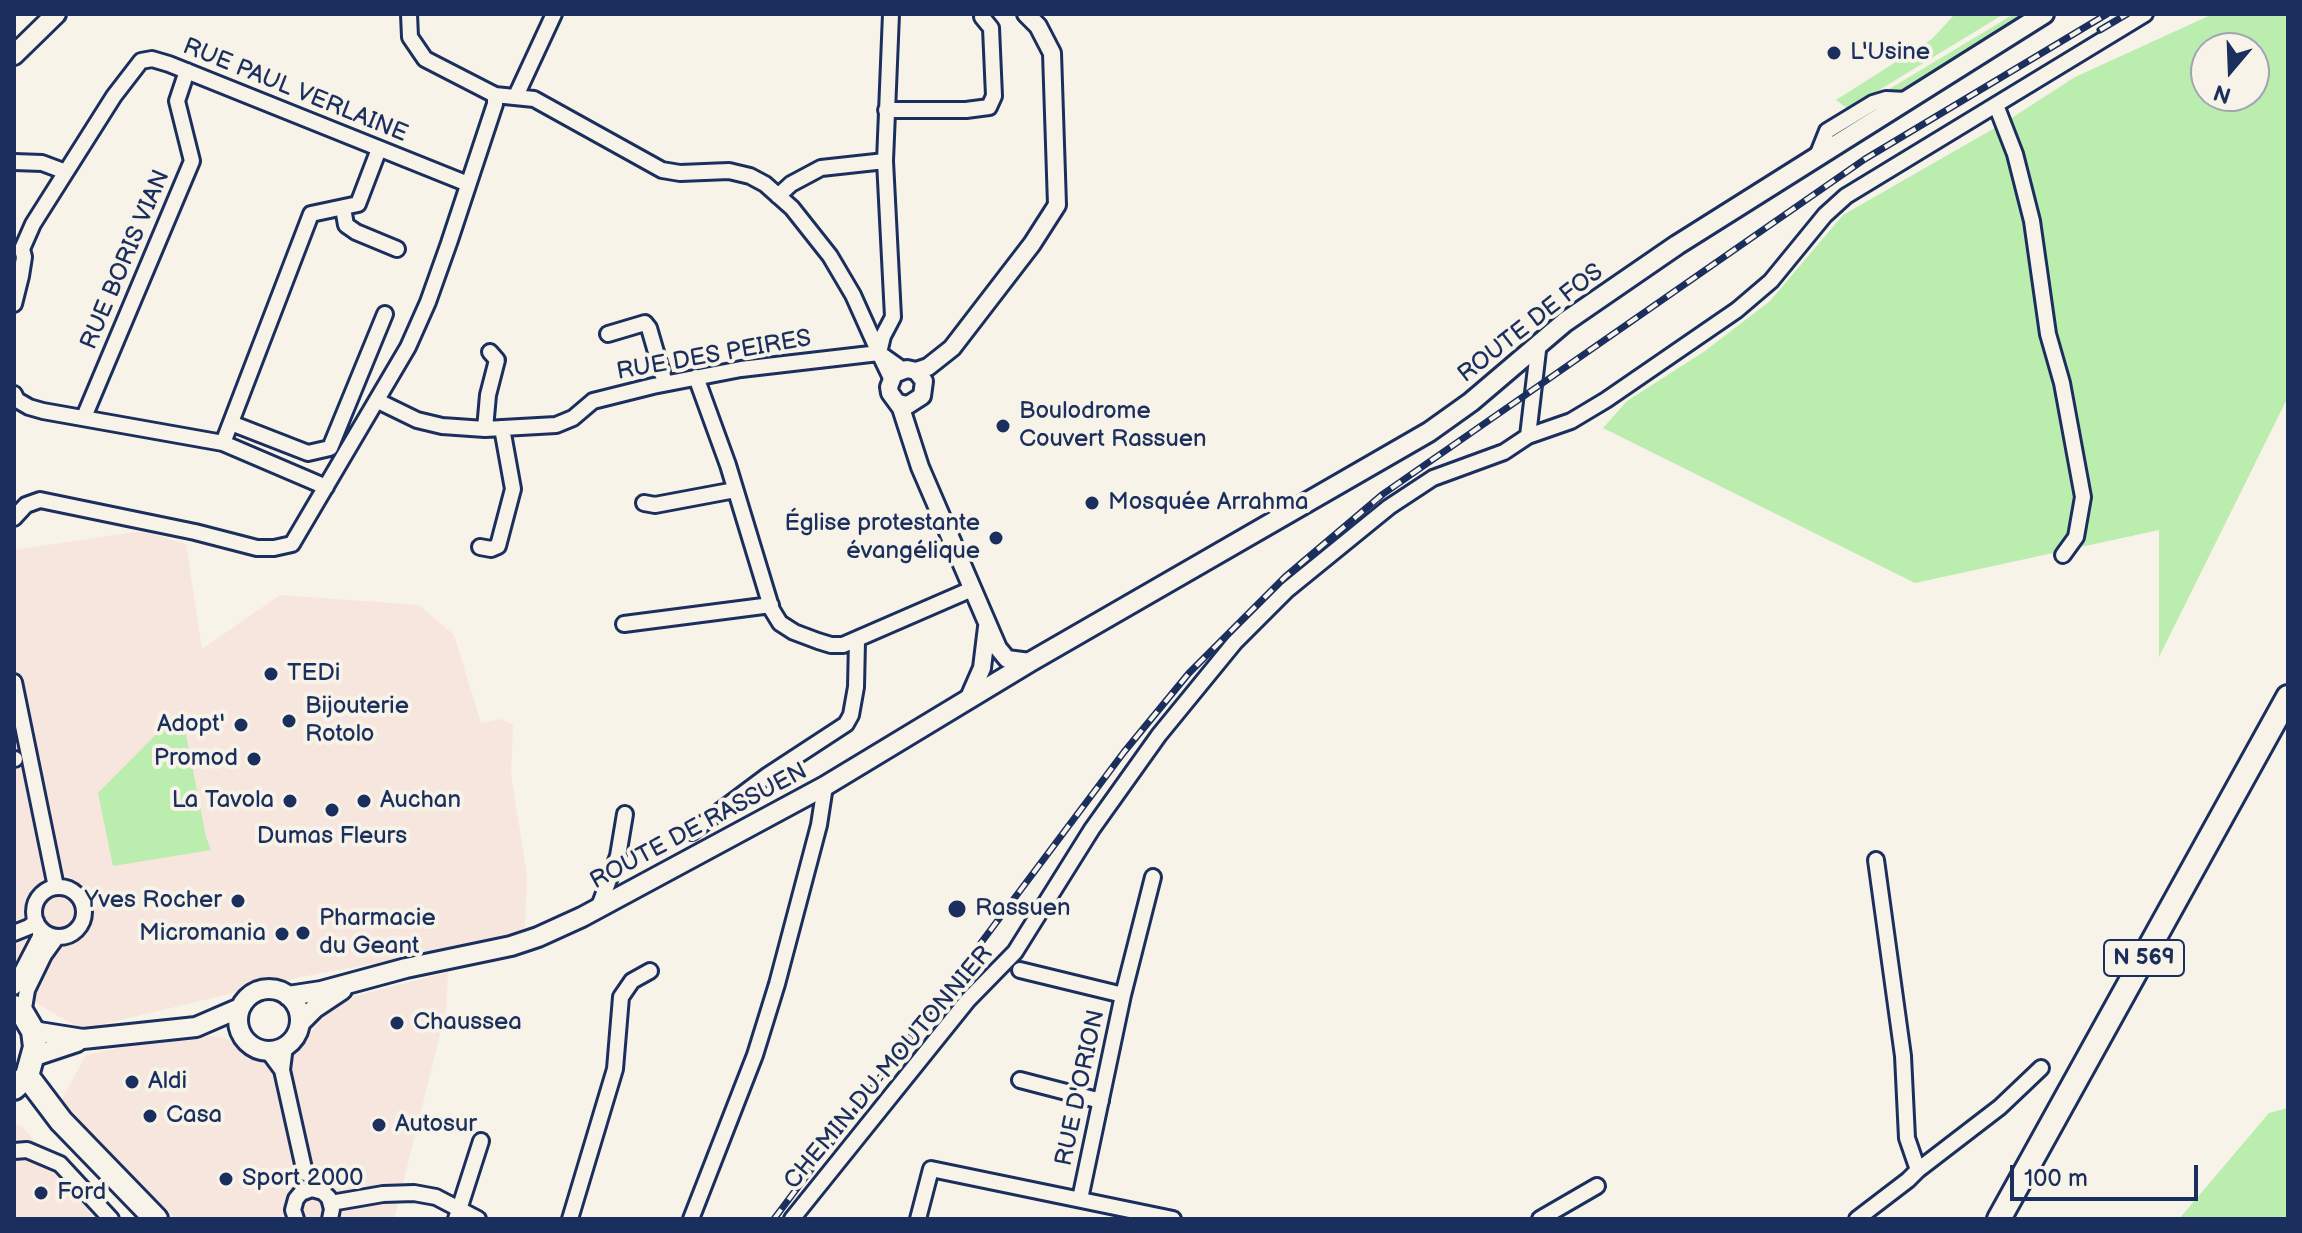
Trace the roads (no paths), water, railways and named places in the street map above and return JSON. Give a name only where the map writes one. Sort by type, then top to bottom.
[{"type":"main road","points":[[14,55],[56,14]]},
{"type":"main road","name":"ROUTE DE FOS","points":[[1034,660],[1429,432],[1471,402],[1565,322],[1677,245],[2044,14]]},
{"type":"main road","name":"ROUTE DE RASSUEN","points":[[288,996],[511,946],[538,937],[598,909],[825,786],[1034,660]]},
{"type":"main road","name":"N 569","points":[[1999,1219],[2288,697]]},
{"type":"main road","name":"ROUTE DE RASSUEN","points":[[300,1023],[315,1008],[359,981]]},
{"type":"main road","points":[[156,1219],[22,1078],[24,1018],[83,1039],[196,1027],[240,1008],[250,995],[274,989],[288,996],[297,1007],[300,1023],[295,1036],[277,1048],[255,1047],[243,1037],[196,1027]]},
{"type":"main road","points":[[240,1008],[238,1024],[243,1037]]},
{"type":"main road","points":[[22,1078],[83,1039]]},
{"type":"street","points":[[409,14],[410,37],[425,59],[495,95],[534,99],[662,170],[680,173],[729,171],[750,176],[778,196],[792,208],[830,256],[853,295],[879,353],[903,373],[922,377],[921,394],[907,426]]},
{"type":"street","points":[[516,96],[554,14]]},
{"type":"street","points":[[879,353],[883,336],[893,317],[885,161],[891,14]]},
{"type":"street","points":[[898,403],[908,405],[921,394],[945,364],[952,348],[1032,244],[1057,205],[1052,53],[1038,26],[1026,14]]},
{"type":"street","name":"CHEMIN DU MOUTONNIER","points":[[792,1219],[968,1000],[1015,952],[1092,829],[1159,735],[1235,642],[1287,590],[1389,507],[1433,478],[1504,452],[1528,436],[1583,414],[1737,310],[1771,281],[1825,215],[1846,196],[2145,14]]},
{"type":"street","points":[[886,110],[989,107],[994,96],[991,28],[982,17]]},
{"type":"street","name":"RUE PAUL VERLAINE","points":[[14,304],[25,240],[114,96],[141,61],[152,59],[187,71],[468,184]]},
{"type":"street","name":"RUE BORIS VIAN","points":[[84,417],[192,161],[177,101],[187,71]]},
{"type":"street","points":[[14,518],[26,505],[40,500],[257,548],[292,544],[408,347],[428,302],[495,104],[495,95]]},
{"type":"street","points":[[1996,105],[2015,154],[2032,221],[2048,334],[2062,383],[2083,497],[2076,537],[2063,555]]},
{"type":"street","points":[[223,443],[311,214],[358,204],[379,149]]},
{"type":"street","points":[[778,196],[791,184],[821,168],[885,161]]},
{"type":"street","points":[[14,162],[42,163],[66,172]]},
{"type":"street","points":[[343,208],[346,225],[397,249]]},
{"type":"street","points":[[231,423],[308,453],[330,448],[385,314]]},
{"type":"street","points":[[608,334],[645,323],[665,383]]},
{"type":"street","points":[[1528,436],[1539,342]]},
{"type":"street","points":[[952,348],[928,367],[903,373],[890,393],[898,403],[920,467],[998,648],[1007,659],[1034,660]]},
{"type":"street","points":[[485,429],[488,395],[497,360],[490,352]]},
{"type":"street","name":"RUE DES PEIRES","points":[[378,401],[417,420],[442,426],[485,429],[556,425],[573,418],[593,401],[665,383],[741,369],[879,353]]},
{"type":"street","points":[[696,377],[771,605],[780,623],[794,632],[831,645],[857,641],[891,622],[972,589]]},
{"type":"street","points":[[14,394],[17,400],[29,407],[223,443],[326,487]]},
{"type":"street","points":[[480,547],[491,549],[498,546],[513,489],[502,428]]},
{"type":"street","points":[[644,503],[655,505],[735,490]]},
{"type":"street","points":[[624,624],[771,605]]},
{"type":"street","points":[[968,700],[982,668],[987,626]]},
{"type":"street","points":[[692,832],[768,775],[846,724],[851,715],[856,687],[857,641]]},
{"type":"street","points":[[14,682],[56,887]]},
{"type":"street","points":[[14,759],[30,754]]},
{"type":"street","points":[[691,1219],[755,1055],[777,984],[819,825],[825,786]]},
{"type":"street","points":[[598,909],[618,856],[625,814]]},
{"type":"street","points":[[1876,860],[1903,1056],[1907,1138],[1918,1170]]},
{"type":"street","points":[[1123,995],[1153,877]]},
{"type":"street","points":[[14,987],[40,937],[34,911],[37,900],[56,887],[67,888],[77,894],[84,911],[82,923],[75,932],[57,937],[44,955],[27,990],[24,1018]]},
{"type":"street","points":[[14,933],[38,925],[57,937]]},
{"type":"street","name":"RUE D'ORION","points":[[1020,970],[1123,995],[1080,1199]]},
{"type":"street","points":[[570,1219],[615,1069],[621,997],[632,981],[650,971]]},
{"type":"street","points":[[277,1048],[308,1191]]},
{"type":"street","points":[[1857,1219],[2000,1107],[2041,1068]]},
{"type":"street","points":[[1020,1080],[1101,1101]]},
{"type":"street","points":[[457,1214],[481,1141]]},
{"type":"street","points":[[14,1151],[27,1150],[60,1164],[111,1219]]},
{"type":"street","points":[[918,1219],[931,1169],[1173,1219]]},
{"type":"street","points":[[1540,1219],[1597,1186]]},
{"type":"street","points":[[308,1191],[326,1195],[331,1203],[330,1219]]},
{"type":"street","points":[[296,1219],[294,1203],[308,1191]]},
{"type":"street","points":[[331,1203],[383,1194],[414,1193],[436,1197],[457,1214],[478,1219]]},
{"type":"railway","points":[[774,1219],[1124,752],[1189,673],[1285,577],[1383,494],[1865,159],[2107,14]]},
{"type":"railway","points":[[2100,30],[2127,14]]},
{"type":"place","name":"L'Usine","points":[[1834,53]]},
{"type":"place","name":"Boulodrome Couvert Rassuen","points":[[1003,426]]},
{"type":"place","name":"Mosquée Arrahma","points":[[1092,503]]},
{"type":"place","name":"Église protestante évangélique","points":[[996,538]]},
{"type":"place","name":"TEDi","points":[[271,674]]},
{"type":"place","name":"Bijouterie Rotolo","points":[[289,721]]},
{"type":"place","name":"Adopt'","points":[[241,725]]},
{"type":"place","name":"Promod","points":[[254,759]]},
{"type":"place","name":"La Tavola","points":[[290,801]]},
{"type":"place","name":"Auchan","points":[[364,801]]},
{"type":"place","name":"Dumas Fleurs","points":[[332,810]]},
{"type":"place","name":"Yves Rocher","points":[[238,901]]},
{"type":"place","name":"Rassuen","points":[[957,909]]},
{"type":"place","name":"Pharmacie du Geant","points":[[303,933]]},
{"type":"place","name":"Micromania","points":[[282,934]]},
{"type":"place","name":"Chaussea","points":[[397,1023]]},
{"type":"place","name":"Aldi","points":[[132,1082]]},
{"type":"place","name":"Casa","points":[[150,1116]]},
{"type":"place","name":"Autosur","points":[[379,1125]]},
{"type":"place","name":"Sport 2000","points":[[226,1179]]},
{"type":"place","name":"Ford","points":[[41,1193]]}]
